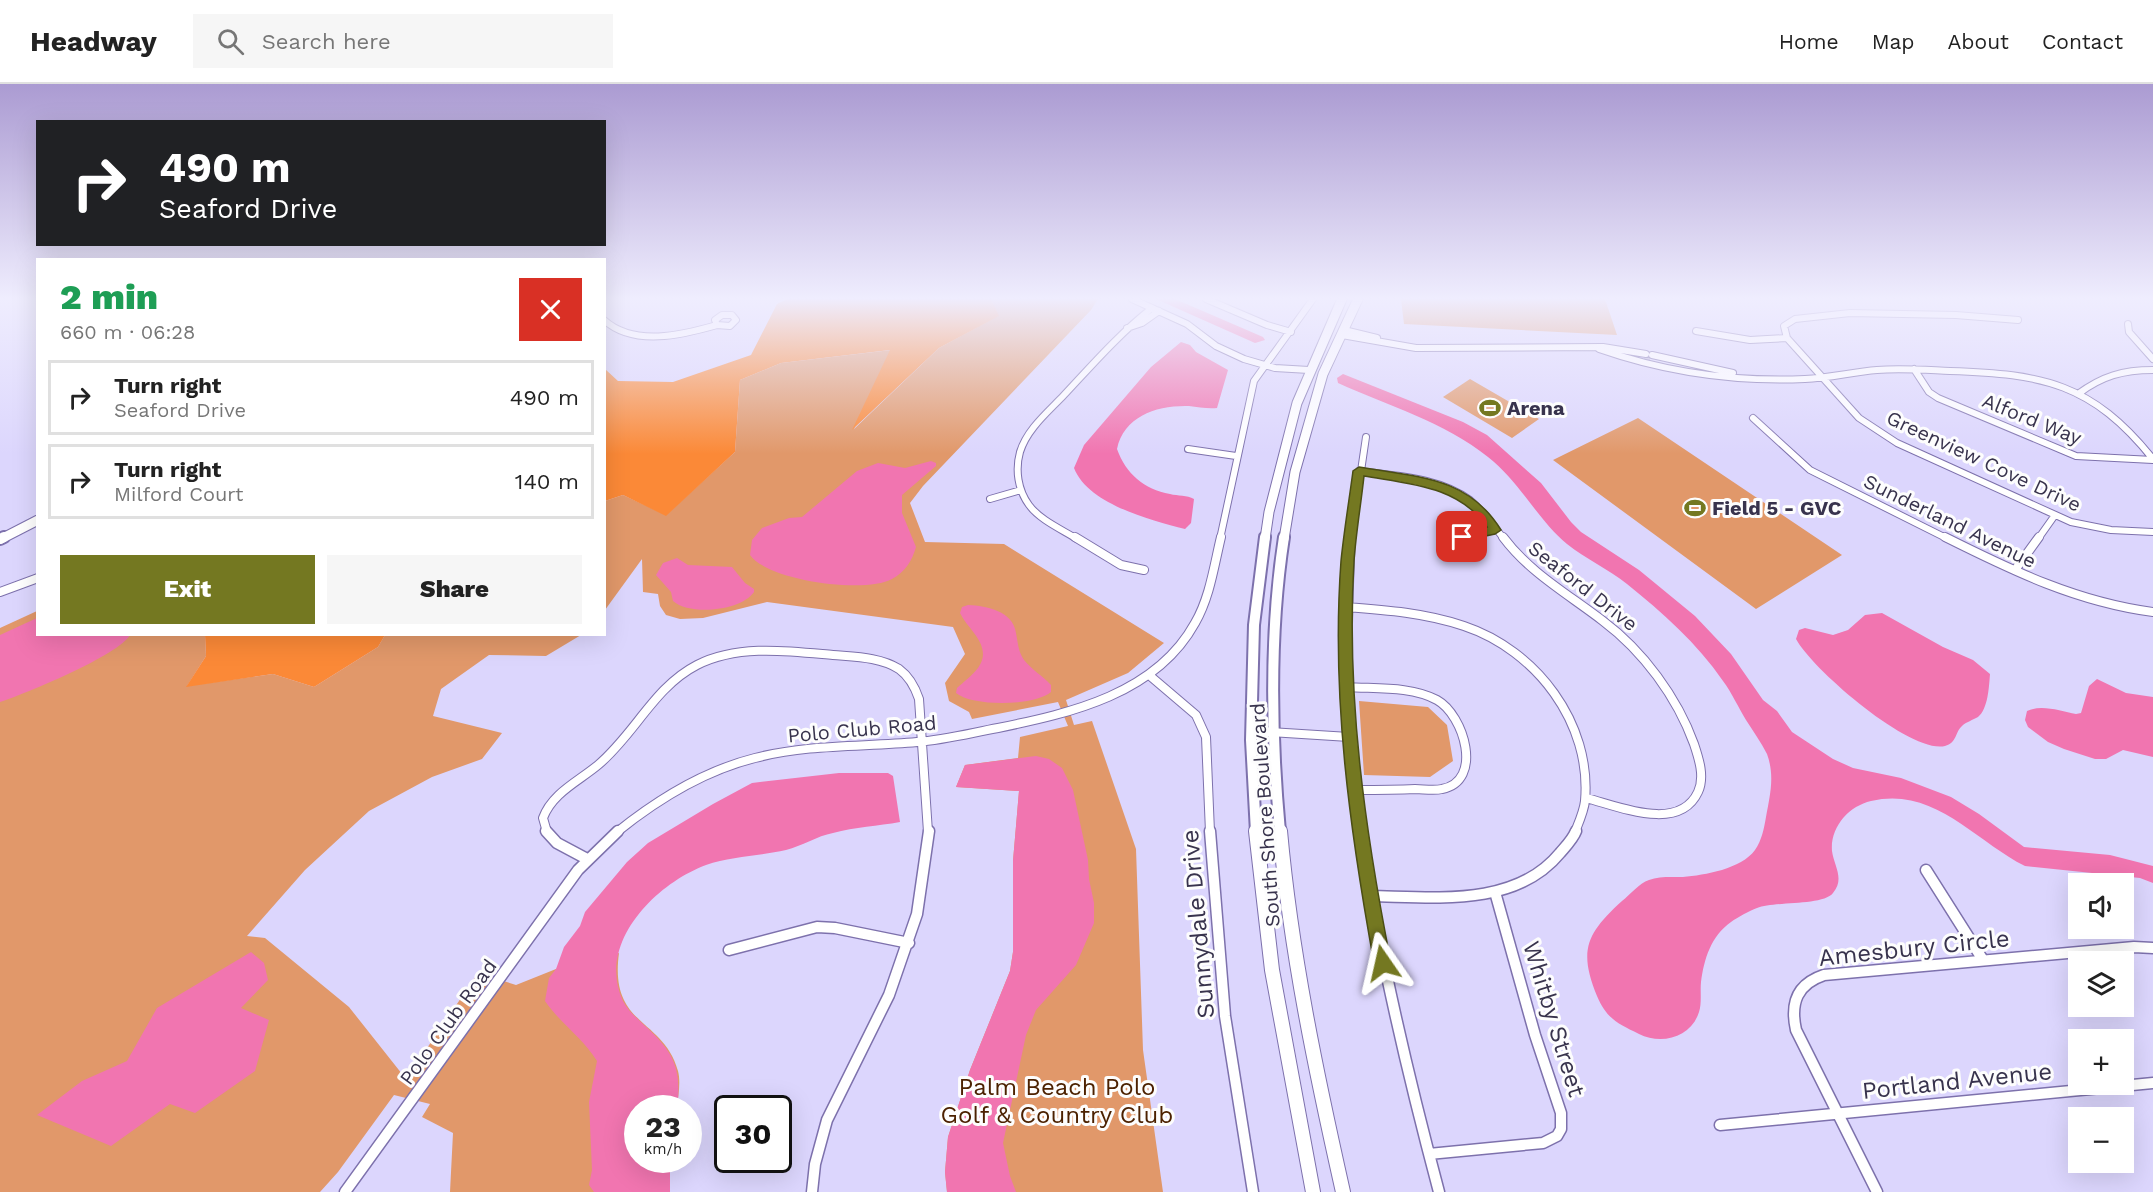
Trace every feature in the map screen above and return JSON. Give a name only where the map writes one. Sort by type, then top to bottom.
[{"type":"street","points":[[1106,351],[1025,440],[1016,464],[1021,490],[1029,506],[1046,520],[1121,565],[1144,570]]},
{"type":"street","points":[[1225,351],[1275,368],[1309,370]]},
{"type":"street","name":"Polo Club Road","points":[[345,1192],[588,859],[616,832],[662,798],[736,764],[796,750],[922,742],[1074,712],[1118,694],[1149,675],[1178,649],[1190,634],[1204,607],[1254,381],[1261,364],[1274,351]]},
{"type":"street","name":"South Shore Boulevard","points":[[1313,1192],[1282,1034],[1266,926],[1255,809],[1252,732],[1254,644],[1263,548],[1272,494],[1317,351]]},
{"type":"street","name":"South Shore Boulevard","points":[[1333,351],[1322,375],[1288,507],[1276,602],[1274,734],[1283,864],[1302,997],[1321,1100],[1343,1192]]},
{"type":"street","points":[[1604,351],[1640,362],[1701,373],[1752,377],[1822,378],[1876,370],[1914,369],[2011,373],[2050,382],[2102,407],[2121,422],[2153,460]]},
{"type":"street","points":[[1609,351],[1752,377]]},
{"type":"street","points":[[1620,351],[1701,373]]},
{"type":"street","name":"Greenview Cove Drive","points":[[1798,351],[1859,418],[1883,435],[2055,515],[2098,529],[2153,532]]},
{"type":"street","name":"Alford Way","points":[[1914,369],[1927,388],[1938,398],[2064,452],[2087,458],[2153,460]]},
{"type":"street","points":[[2078,394],[2106,375],[2126,371],[2153,370]]},
{"type":"street","name":"Sunderland Avenue","points":[[1753,418],[1791,455],[1816,473],[2014,570],[2080,598],[2115,608],[2153,612]]},
{"type":"street","points":[[1366,437],[1351,525],[1346,607],[1349,737],[1354,790],[1370,896],[1387,986],[1439,1192]]},
{"type":"street","points":[[1188,450],[1236,456]]},
{"type":"street","name":"Seaford Drive","points":[[1359,471],[1437,485],[1450,489],[1476,505],[1495,530],[1526,563],[1599,616],[1641,656],[1679,710],[1702,773],[1703,784],[1700,794],[1689,806],[1671,813],[1642,812],[1586,798]]},
{"type":"street","points":[[990,499],[1021,490]]},
{"type":"street","points":[[2014,570],[2055,515]]},
{"type":"street","points":[[0,539],[36,521]]},
{"type":"street","points":[[1462,537],[1495,530]]},
{"type":"street","points":[[0,592],[36,579]]},
{"type":"street","points":[[1346,607],[1412,612],[1450,620],[1487,635],[1522,658],[1543,677],[1568,715],[1584,766],[1586,798],[1580,824],[1562,854],[1533,877],[1495,892],[1460,896],[1370,896]]},
{"type":"street","points":[[588,859],[555,841],[546,833],[543,817],[548,806],[557,795],[615,751],[667,685],[683,672],[705,663],[769,649],[887,662],[907,674],[916,688],[929,826],[922,889],[909,943],[889,995],[827,1120],[815,1164],[813,1192]]},
{"type":"street","name":"Sunnydale Drive","points":[[1149,675],[1196,716],[1206,737],[1210,868],[1224,1004],[1253,1192]]},
{"type":"street","points":[[1347,687],[1417,693],[1443,704],[1460,724],[1466,757],[1463,774],[1455,783],[1443,789],[1354,790]]},
{"type":"street","points":[[1252,732],[1349,737]]},
{"type":"street","points":[[1926,870],[1983,960]]},
{"type":"street","name":"Whitby Street","points":[[1429,1154],[1543,1143],[1557,1136],[1561,1129],[1561,1113],[1535,1035],[1495,892]]},
{"type":"street","points":[[729,950],[817,927],[835,928],[909,943]]},
{"type":"street","name":"Amesbury Circle","points":[[1877,1192],[1794,1022],[1793,1002],[1801,986],[1824,975],[2134,946],[2153,948]]},
{"type":"street","name":"Portland Avenue","points":[[1720,1125],[2153,1083]]},
{"type":"green space","name":"Palm Beach Polo Golf & Country Club","points":[[891,351],[854,429],[936,351],[1052,351],[923,486],[910,503],[925,542],[1004,544],[1164,643],[1128,673],[1066,700],[1074,725],[1092,721],[1136,849],[1143,1050],[1163,1192],[947,1192],[945,1172],[948,1137],[970,1070],[1010,971],[1013,952],[1013,861],[1019,791],[956,787],[965,765],[1018,758],[1020,737],[1068,726],[1058,702],[972,719],[969,712],[949,701],[945,683],[965,654],[953,627],[767,602],[703,618],[680,619],[666,615],[660,606],[658,594],[643,592],[642,559],[606,609],[606,501],[623,495],[666,515],[735,452],[740,380],[781,363]]},
{"type":"green space","name":"Arena","points":[[1470,379],[1539,419],[1512,438],[1443,397]]},
{"type":"green space","name":"Field 5 - GVC","points":[[1638,418],[1842,555],[1756,609],[1553,460]]},
{"type":"green space","points":[[36,611],[36,636],[205,636],[206,656],[187,686],[273,674],[314,687],[378,647],[384,636],[579,636],[546,656],[489,655],[441,689],[433,716],[502,733],[482,759],[432,777],[369,811],[305,870],[247,936],[265,938],[349,1007],[406,1079],[478,973],[516,985],[556,969],[619,953],[618,977],[622,995],[629,1009],[671,1053],[679,1075],[678,1095],[624,1095],[624,1173],[670,1173],[670,1192],[450,1192],[453,1133],[422,1117],[430,1104],[394,1095],[338,1172],[320,1192],[0,1192],[0,628]]},
{"type":"green space","points":[[1359,701],[1428,707],[1447,725],[1453,761],[1430,777],[1364,775]]},
{"type":"shaded area","points":[[753,351],[884,351],[781,363],[740,380],[735,452],[666,516],[623,495],[606,501],[606,370],[618,381],[673,382],[751,355]]},
{"type":"shaded area","points":[[890,351],[936,351],[852,430]]},
{"type":"shaded area","points":[[1171,351],[1195,351],[1228,370],[1217,408],[1177,406],[1154,410],[1134,421],[1127,428],[1117,449],[1125,466],[1144,484],[1161,492],[1194,499],[1191,523],[1185,529],[1138,515],[1106,501],[1081,481],[1074,468],[1084,445],[1151,367]]},
{"type":"shaded area","points":[[1343,374],[1463,422],[1487,435],[1541,483],[1581,532],[1639,570],[1695,616],[1731,654],[1763,700],[1777,711],[1792,732],[1833,759],[1853,768],[1901,778],[1951,797],[2024,847],[2110,855],[2153,866],[2153,883],[2134,877],[2134,873],[2092,873],[2025,866],[1934,808],[1915,801],[1894,798],[1871,801],[1848,813],[1834,834],[1832,851],[1838,872],[1838,883],[1833,893],[1828,897],[1809,902],[1757,908],[1734,920],[1718,934],[1704,965],[1700,1008],[1695,1021],[1689,1028],[1674,1037],[1657,1039],[1639,1034],[1619,1023],[1605,1010],[1591,980],[1587,954],[1594,933],[1610,912],[1645,882],[1657,878],[1712,873],[1749,857],[1761,838],[1769,801],[1771,778],[1767,754],[1726,686],[1691,641],[1627,584],[1567,544],[1546,523],[1510,478],[1488,457],[1435,424],[1338,383],[1337,378]]},
{"type":"shaded area","points":[[931,461],[936,463],[936,466],[902,495],[902,513],[916,547],[907,566],[892,579],[861,585],[818,582],[776,572],[760,564],[750,555],[752,540],[762,528],[789,518],[802,517],[857,471],[878,463],[905,468]]},
{"type":"shaded area","points":[[677,558],[688,565],[732,567],[745,583],[754,589],[754,592],[738,604],[727,607],[703,610],[681,606],[673,601],[671,592],[656,575],[663,563]]},
{"type":"shaded area","points":[[968,605],[991,608],[1010,619],[1022,657],[1051,685],[1051,692],[1032,700],[1004,703],[976,701],[956,693],[957,688],[976,670],[983,657],[980,642],[960,613],[962,607]]},
{"type":"shaded area","points":[[1882,613],[1943,647],[1973,660],[1990,674],[1984,709],[1978,717],[1962,726],[1949,745],[1929,745],[1887,724],[1863,707],[1821,670],[1796,639],[1799,630],[1805,628],[1833,635],[1848,630],[1865,615]]},
{"type":"shaded area","points":[[36,618],[36,636],[129,636],[109,653],[91,663],[49,683],[0,702],[0,635]]},
{"type":"shaded area","points":[[205,636],[384,636],[378,647],[314,687],[273,674],[186,687],[206,656]]},
{"type":"shaded area","points":[[2097,679],[2126,693],[2153,697],[2153,757],[2123,750],[2106,759],[2095,759],[2048,742],[2028,727],[2025,720],[2027,711],[2033,709],[2045,708],[2081,713],[2089,686]]},
{"type":"shaded area","points":[[1036,756],[1049,759],[1062,768],[1073,790],[1088,860],[1094,903],[1094,923],[1076,965],[1036,1010],[1026,1035],[1003,1143],[1016,1192],[947,1192],[945,1172],[948,1137],[970,1070],[1010,971],[1013,952],[1013,861],[1019,791],[956,787],[965,765]]},
{"type":"shaded area","points":[[839,773],[888,773],[893,776],[900,822],[841,831],[821,836],[786,850],[706,865],[668,886],[650,901],[635,919],[624,938],[617,958],[617,980],[627,1008],[663,1044],[674,1062],[677,1071],[678,1094],[624,1095],[624,1173],[670,1173],[670,1192],[594,1192],[589,1185],[592,1170],[589,1102],[597,1061],[545,1001],[549,978],[556,969],[564,947],[580,926],[585,912],[627,862],[648,843],[752,783]]},
{"type":"shaded area","points":[[251,952],[264,963],[268,980],[241,1008],[269,1020],[255,1071],[195,1113],[170,1104],[111,1146],[37,1115],[82,1081],[127,1061],[157,1008]]},
{"type":"tunnel","points":[[1644,359],[1650,360]]},
{"type":"place","name":"Arena","points":[[1490,408]]},
{"type":"place","name":"Field 5 - GVC","points":[[1695,508]]},
{"type":"route","points":[[1383,963],[1363,855],[1349,737],[1346,607],[1351,525],[1359,471],[1437,485],[1469,499],[1483,512],[1495,530],[1462,537]]}]
